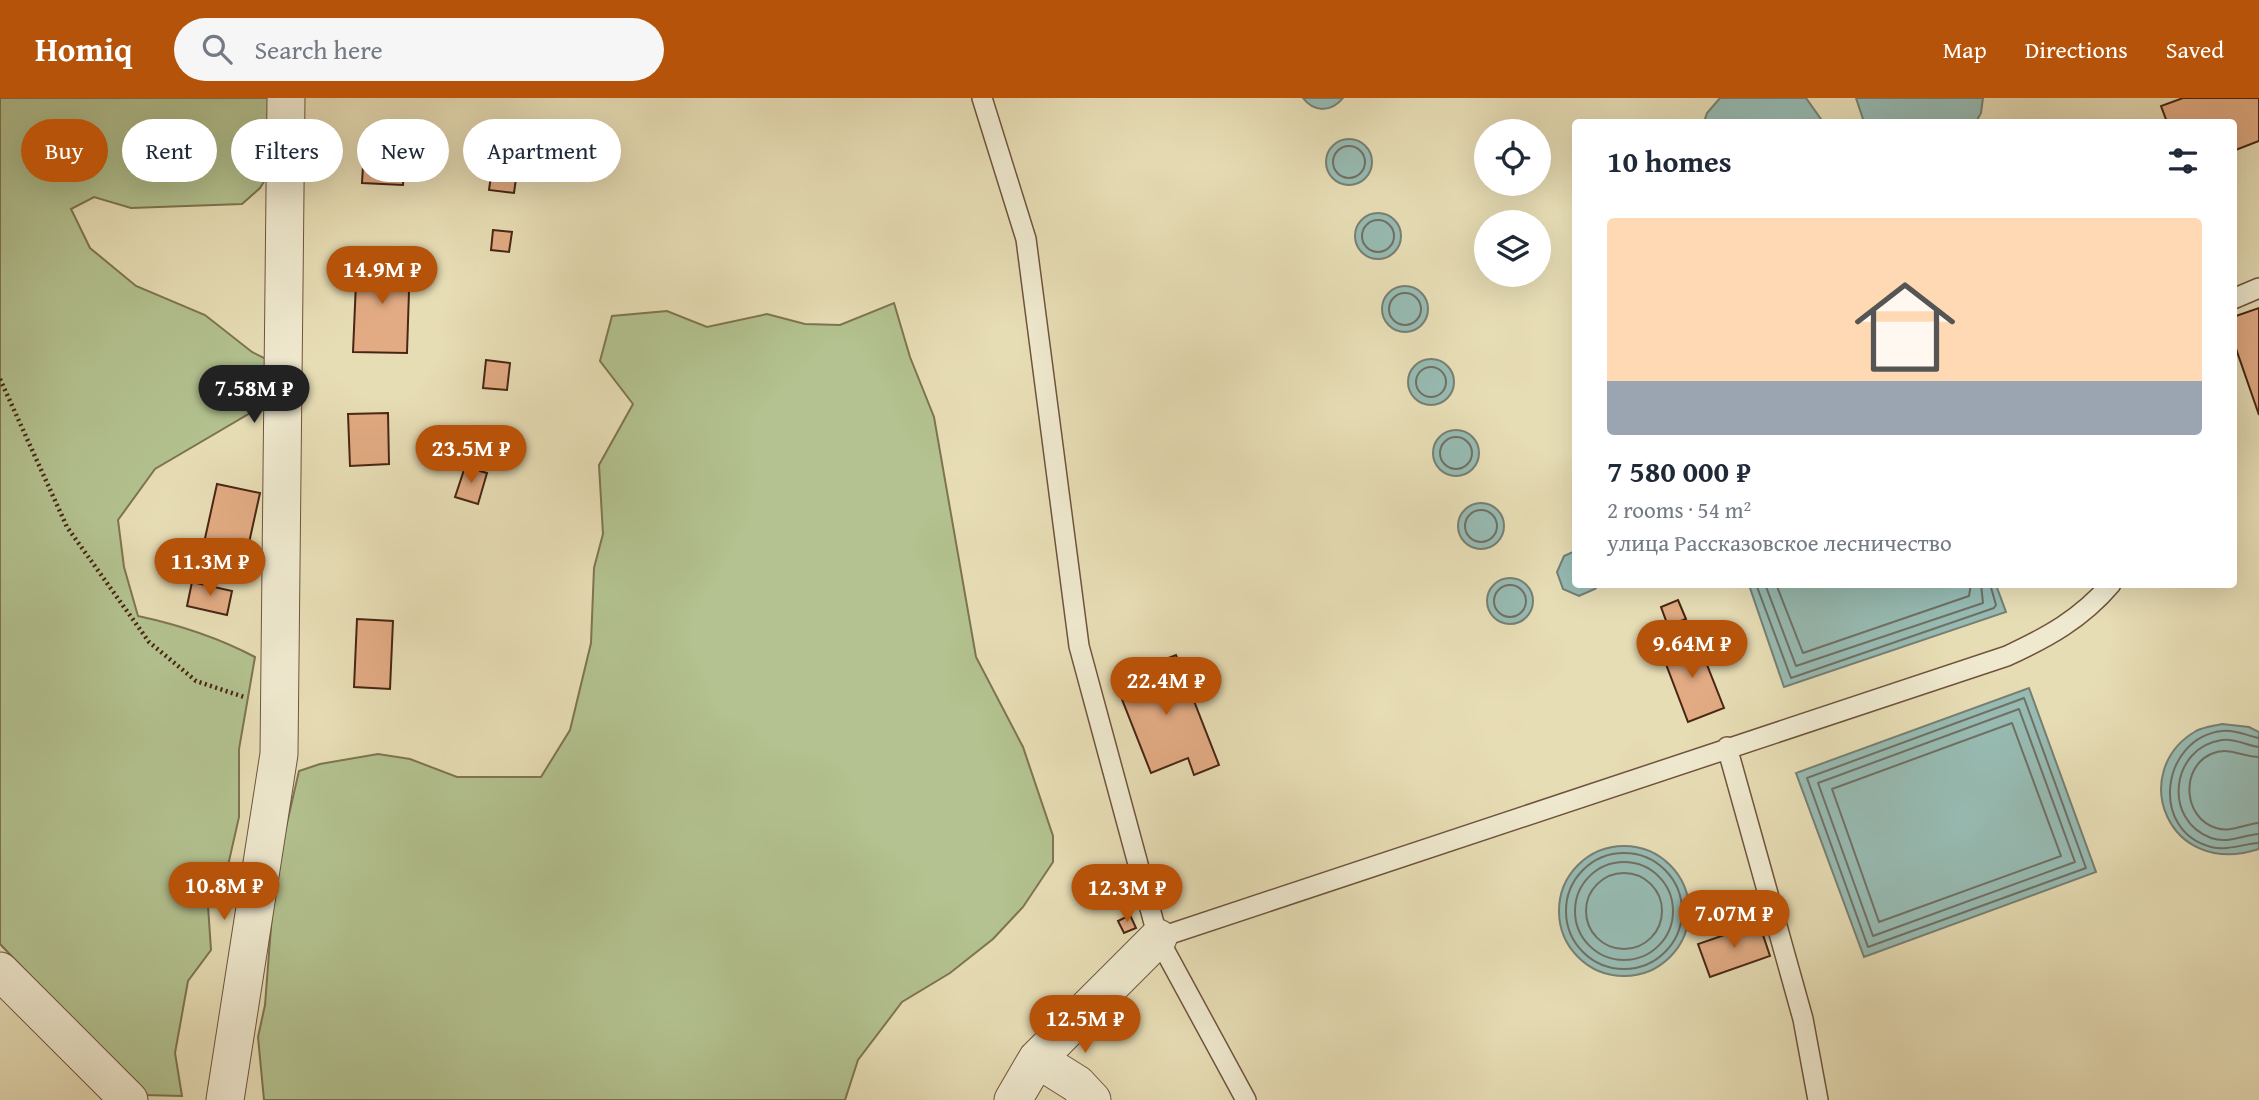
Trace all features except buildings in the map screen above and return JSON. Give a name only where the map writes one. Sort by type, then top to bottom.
[{"type":"street","points":[[225,1100],[279,754],[286,98]]},
{"type":"street","points":[[1013,1100],[1037,1059],[1158,938]]},
{"type":"street","points":[[0,971],[129,1100]]},
{"type":"street","points":[[1037,1059],[1077,1084],[1093,1100]]},
{"type":"lane","points":[[982,98],[1026,239],[1079,646],[1158,938],[1246,1100]]},
{"type":"lane","points":[[2237,297],[2259,288]]},
{"type":"lane","points":[[1158,938],[2007,656],[2049,637],[2082,616],[2107,588]]},
{"type":"lane","points":[[1727,747],[1803,1019],[1818,1100]]},
{"type":"path","points":[[0,379],[66,527],[149,642],[196,681],[280,710]]},
{"type":"green space","points":[[0,98],[273,98],[271,119],[231,119],[231,182],[264,182],[242,204],[131,208],[94,197],[71,209],[90,248],[136,286],[205,315],[252,352],[268,360],[274,399],[155,469],[118,520],[124,567],[138,616],[198,632],[255,657],[239,749],[239,817],[227,870],[208,906],[211,950],[188,981],[175,1053],[182,1096],[144,1095],[0,944]]},
{"type":"green space","points":[[894,303],[910,357],[934,417],[976,657],[1023,747],[1053,836],[1053,862],[1023,907],[993,939],[950,973],[902,1002],[858,1060],[845,1100],[264,1100],[258,1037],[265,1005],[275,875],[299,771],[320,764],[378,754],[410,759],[457,777],[541,777],[570,730],[591,643],[594,568],[603,534],[599,465],[633,404],[600,361],[612,316],[667,311],[707,327],[767,314],[805,324],[840,325]]},
{"type":"water","points":[[1303,98],[1343,98],[1334,106],[1323,109],[1312,106]]},
{"type":"water","points":[[1720,98],[1806,98],[1821,119],[1705,119]]},
{"type":"water","points":[[1856,98],[1983,98],[1978,119],[1863,119]]},
{"type":"water","points":[[1349,139],[1365,146],[1372,162],[1365,178],[1349,185],[1333,178],[1326,162],[1333,146]]},
{"type":"water","points":[[1378,213],[1394,220],[1401,236],[1394,252],[1378,259],[1362,252],[1355,236],[1362,220]]},
{"type":"water","points":[[1405,286],[1421,293],[1428,309],[1421,325],[1405,332],[1389,325],[1382,309],[1389,293]]},
{"type":"water","points":[[1431,359],[1447,366],[1454,382],[1447,398],[1431,405],[1415,398],[1408,382],[1415,366]]},
{"type":"water","points":[[1456,430],[1472,437],[1479,453],[1472,469],[1456,476],[1440,469],[1433,453],[1440,437]]},
{"type":"water","points":[[1481,503],[1497,510],[1504,526],[1497,542],[1481,549],[1465,542],[1458,526],[1465,510]]},
{"type":"water","points":[[1572,552],[1572,588],[1595,589],[1579,596],[1563,589],[1557,572],[1564,556]]},
{"type":"water","points":[[1510,578],[1526,585],[1533,601],[1526,617],[1510,624],[1494,617],[1487,601],[1494,585]]},
{"type":"water","points":[[1750,588],[1997,588],[2006,612],[1784,687]]},
{"type":"water","points":[[2029,688],[2096,872],[1864,957],[1796,773]]},
{"type":"water","points":[[2222,724],[2249,727],[2259,732],[2259,849],[2227,854],[2201,849],[2180,835],[2167,816],[2161,794],[2164,771],[2175,749],[2196,731]]},
{"type":"water","points":[[1624,846],[1649,851],[1670,865],[1684,886],[1689,911],[1684,936],[1670,957],[1649,971],[1624,976],[1599,971],[1578,957],[1564,936],[1559,911],[1564,886],[1578,865],[1599,851]]}]
